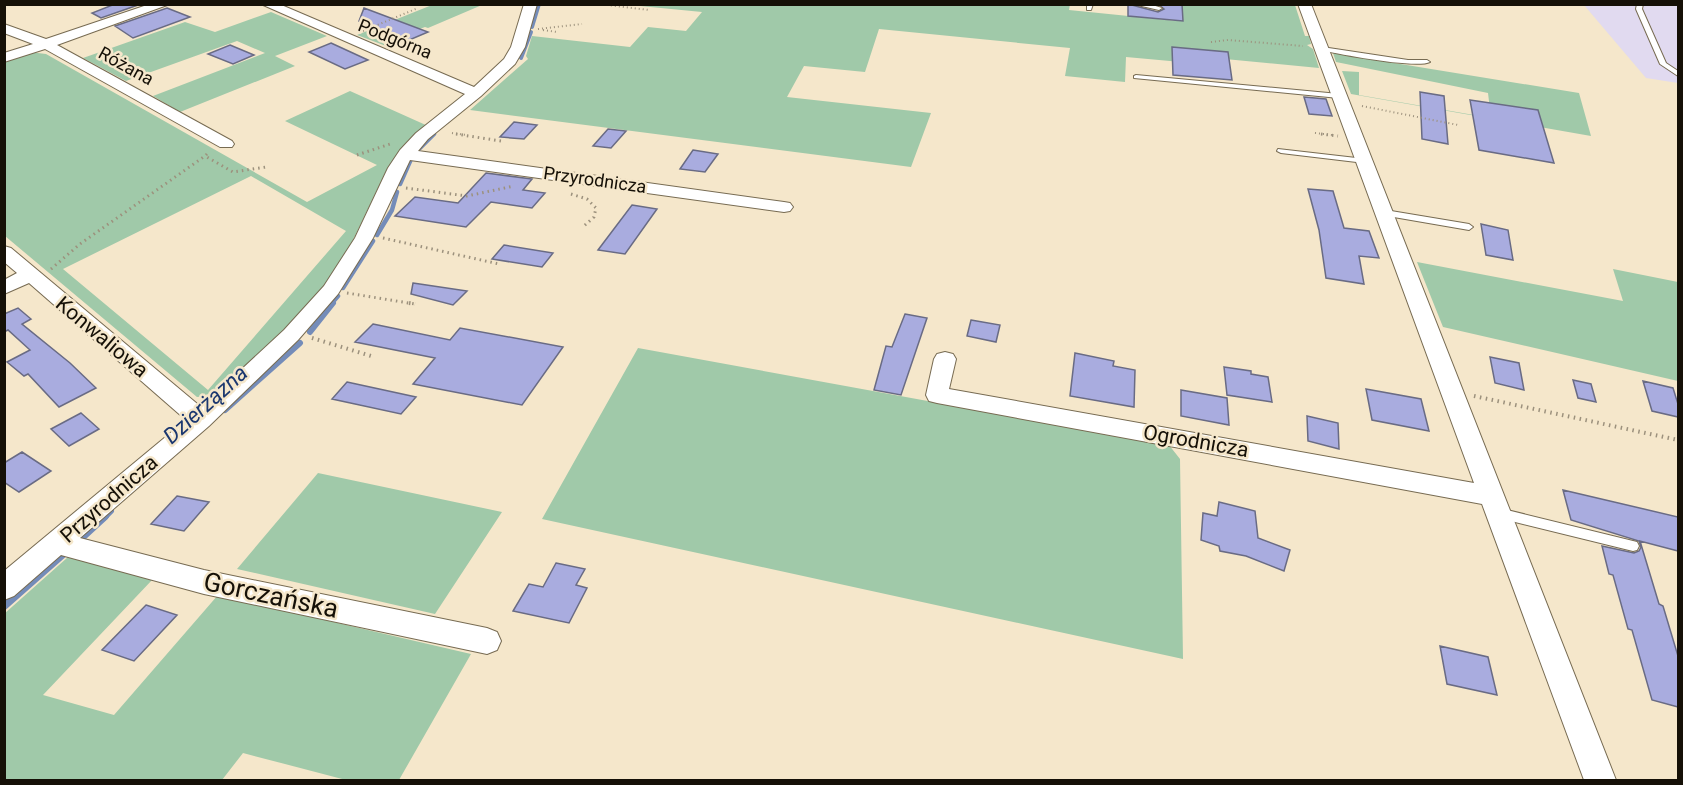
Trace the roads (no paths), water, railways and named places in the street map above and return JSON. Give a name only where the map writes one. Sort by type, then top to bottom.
[{"type":"street","points":[[4,58],[164,4]]},
{"type":"street","name":"Podgórna","points":[[267,4],[476,93]]},
{"type":"street","name":"Przyrodnicza","points":[[4,588],[201,420],[291,335],[331,290],[364,238],[396,168],[406,154],[510,61],[530,29],[531,4]]},
{"type":"street","points":[[1305,4],[1600,780]]},
{"type":"street","name":"Różana","points":[[4,28],[46,44],[222,142]]},
{"type":"street","name":"Przyrodnicza","points":[[406,154],[784,207]]},
{"type":"street","name":"Konwaliowa","points":[[4,252],[201,420]]},
{"type":"street","points":[[4,288],[33,278]]},
{"type":"street","name":"Ogrodnicza","points":[[945,359],[937,394],[1495,505]]},
{"type":"street","name":"Gorczańska","points":[[57,543],[204,582],[487,641]]},
{"type":"lane","points":[[1136,4],[1159,8]]},
{"type":"lane","points":[[1640,4],[1639,9],[1663,64],[1678,74]]},
{"type":"lane","points":[[1321,48],[1408,62],[1427,62]]},
{"type":"lane","points":[[1136,77],[1340,100]]},
{"type":"lane","points":[[1281,151],[1365,161]]},
{"type":"lane","points":[[1385,213],[1469,228]]},
{"type":"lane","points":[[1495,505],[1633,546]]},
{"type":"waterway","name":"Dzierżązna","points":[[532,27],[539,4]]},
{"type":"waterway","name":"Dzierżązna","points":[[521,58],[531,32]]},
{"type":"waterway","name":"Dzierżązna","points":[[418,150],[434,134]]},
{"type":"waterway","name":"Dzierżązna","points":[[400,184],[411,159]]},
{"type":"waterway","name":"Dzierżązna","points":[[377,235],[392,210],[397,192]]},
{"type":"waterway","name":"Dzierżązna","points":[[343,288],[373,241]]},
{"type":"waterway","name":"Dzierżązna","points":[[331,304],[338,296]]},
{"type":"waterway","name":"Dzierżązna","points":[[310,332],[333,303]]},
{"type":"waterway","name":"Dzierżązna","points":[[225,410],[300,343]]},
{"type":"waterway","name":"Dzierżązna","points":[[104,518],[111,511]]},
{"type":"waterway","name":"Dzierżązna","points":[[80,539],[105,516]]},
{"type":"waterway","name":"Dzierżązna","points":[[4,606],[63,554]]}]
